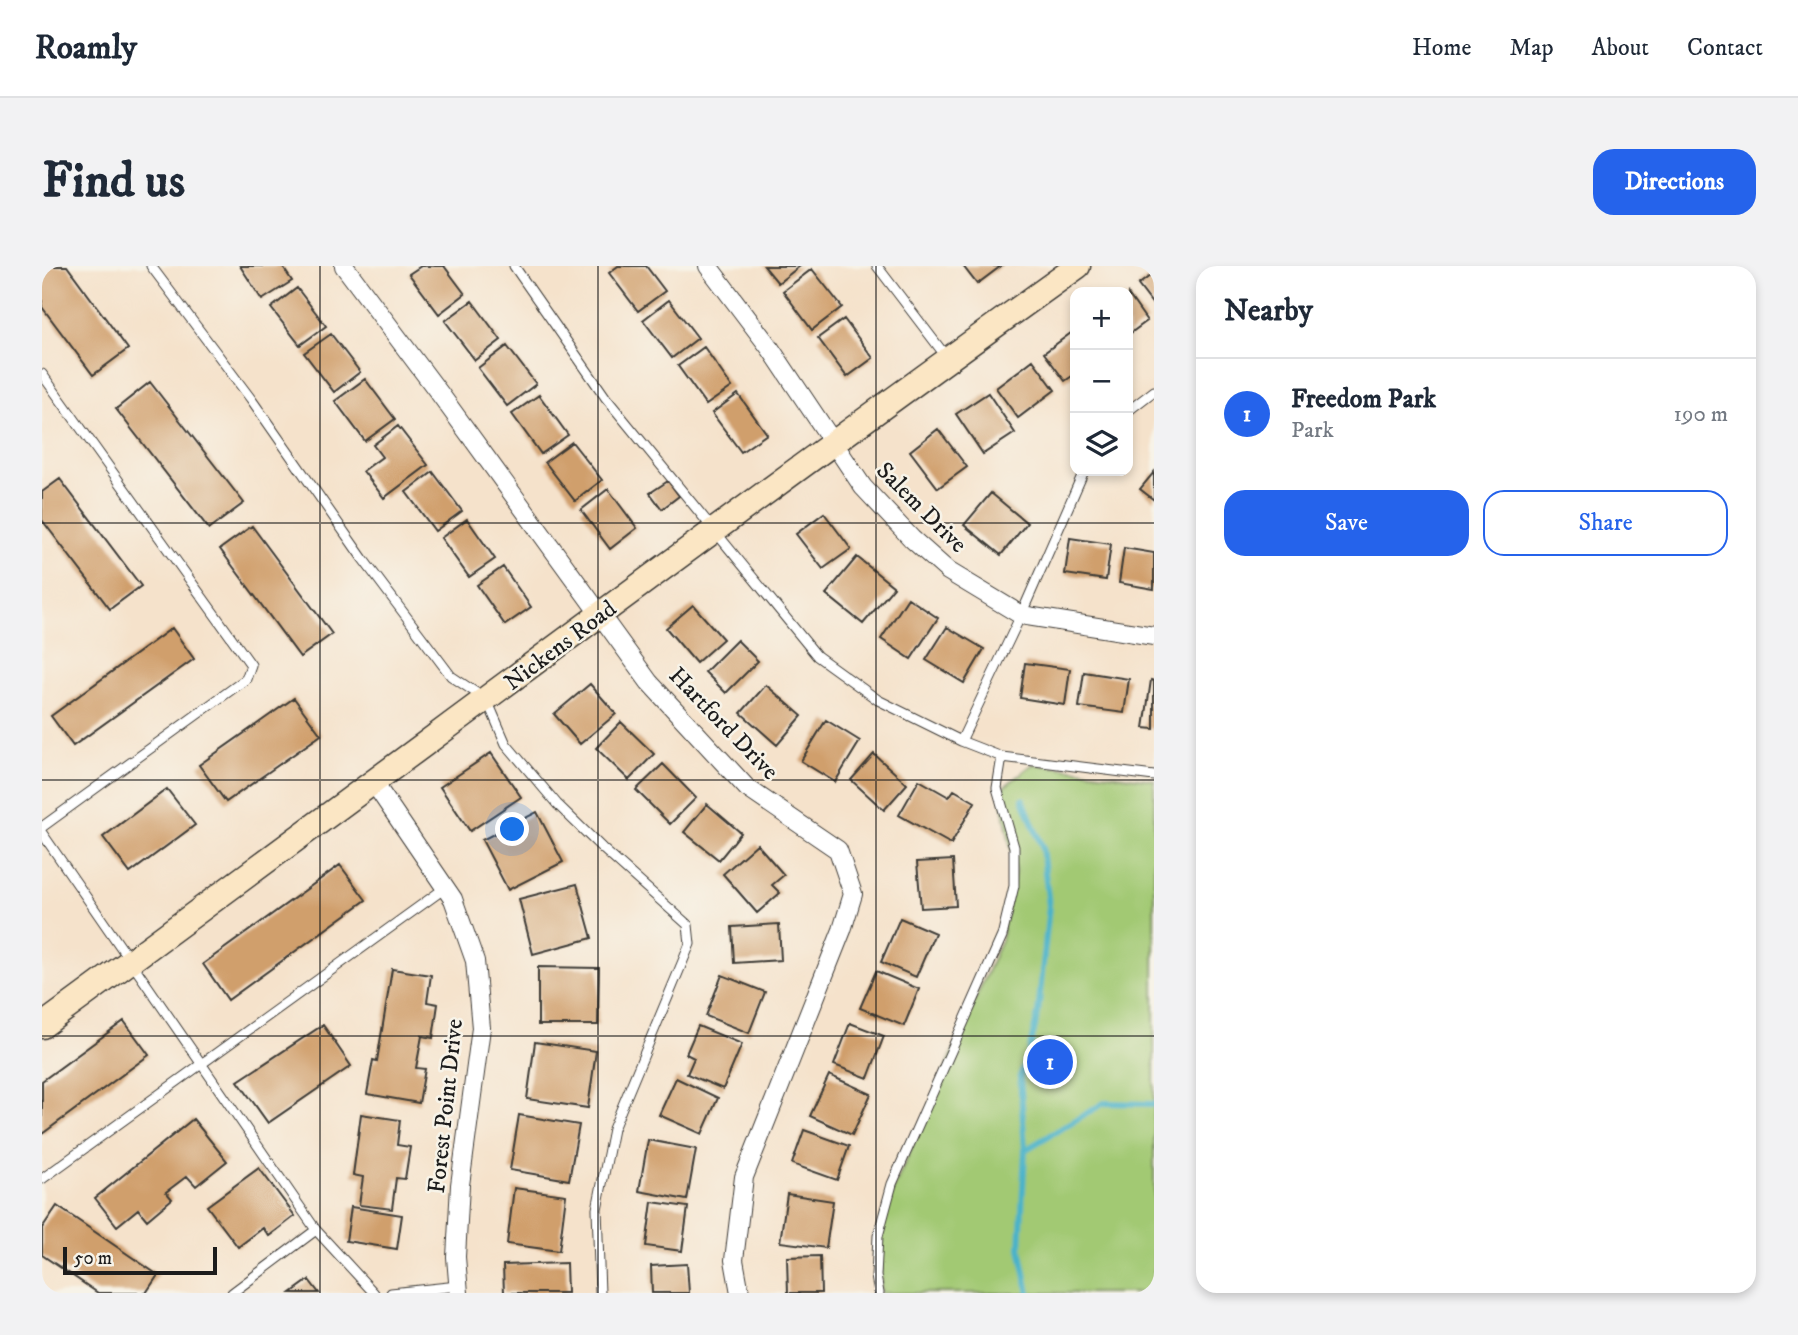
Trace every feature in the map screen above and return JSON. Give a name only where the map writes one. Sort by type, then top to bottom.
[{"type":"street","name":"Hartford Drive","points":[[344,266],[649,682],[747,788],[838,850],[853,894],[842,930],[744,1177],[734,1260],[740,1293]]},
{"type":"street","name":"Salem Drive","points":[[708,266],[770,348],[863,487],[912,539],[948,571],[1021,615],[1154,636]]},
{"type":"street","name":"Nickens Road","points":[[42,1026],[1073,268]]},
{"type":"street","name":"Forest Point Drive","points":[[374,783],[453,900],[475,961],[481,1028],[460,1185],[456,1257],[458,1289]]},
{"type":"lane","points":[[151,266],[251,399],[363,559],[451,676],[486,700],[506,744],[557,804],[688,925],[691,944],[613,1129],[597,1209],[600,1293]]},
{"type":"lane","points":[[513,266],[606,398],[817,656],[878,700],[961,741],[1002,757],[1154,776]]},
{"type":"lane","points":[[877,266],[949,360]]},
{"type":"lane","points":[[42,374],[251,665],[246,679],[42,827]]},
{"type":"lane","points":[[1133,407],[1154,391]]},
{"type":"lane","points":[[961,741],[1021,615],[1082,476]]},
{"type":"lane","points":[[879,1293],[876,1276],[878,1236],[892,1184],[1002,936],[1014,886],[1014,847],[997,788],[1002,757]]},
{"type":"lane","points":[[42,833],[316,1230],[374,1293]]},
{"type":"lane","points":[[42,1179],[445,888]]},
{"type":"lane","points":[[232,1293],[316,1230]]},
{"type":"lane","points":[[391,1293],[458,1289]]},
{"type":"green space","points":[[1033,764],[1154,780],[1154,1293],[881,1293],[880,1221],[1001,940],[1015,872],[1000,790]]},
{"type":"building","points":[[42,266],[67,266],[128,349],[93,375],[42,307]]},
{"type":"building","points":[[240,266],[282,266],[292,281],[262,300]]},
{"type":"building","points":[[421,266],[444,266],[465,294],[439,314],[409,274]]},
{"type":"building","points":[[618,266],[646,266],[665,291],[638,311],[609,273]]},
{"type":"building","points":[[764,266],[800,266],[778,283]]},
{"type":"building","points":[[963,266],[1001,266],[977,284]]},
{"type":"building","points":[[812,269],[842,307],[812,330],[783,291]]},
{"type":"building","points":[[1154,273],[1154,306],[1138,285]]},
{"type":"building","points":[[297,288],[326,326],[300,345],[271,308]]},
{"type":"building","points":[[669,300],[698,338],[672,358],[643,320]]},
{"type":"building","points":[[472,301],[501,340],[475,360],[445,321]]},
{"type":"building","points":[[1133,301],[1147,321],[1133,331]]},
{"type":"building","points":[[844,319],[873,358],[847,377],[818,338]]},
{"type":"building","points":[[331,334],[360,372],[334,392],[304,353]]},
{"type":"building","points":[[1070,334],[1070,378],[1065,381],[1044,353]]},
{"type":"building","points":[[507,346],[536,384],[507,406],[478,368]]},
{"type":"building","points":[[704,347],[732,387],[706,405],[678,366]]},
{"type":"building","points":[[1033,360],[1055,390],[1018,418],[996,388]]},
{"type":"building","points":[[365,379],[395,419],[365,441],[335,401]]},
{"type":"building","points":[[150,382],[244,503],[209,529],[116,409]]},
{"type":"building","points":[[988,393],[1015,433],[983,454],[956,414]]},
{"type":"building","points":[[738,394],[767,434],[741,452],[712,413]]},
{"type":"building","points":[[539,395],[568,435],[541,454],[512,414]]},
{"type":"building","points":[[398,426],[428,465],[384,498],[363,471],[382,457],[373,445]]},
{"type":"building","points":[[938,429],[967,467],[938,488],[910,451]]},
{"type":"building","points":[[572,442],[602,480],[575,501],[545,462]]},
{"type":"building","points":[[433,472],[462,511],[435,531],[406,492]]},
{"type":"building","points":[[1154,472],[1154,500],[1140,489]]},
{"type":"building","points":[[60,479],[141,586],[110,609],[42,520],[42,492]]},
{"type":"building","points":[[668,481],[679,496],[662,509],[650,493]]},
{"type":"building","points":[[608,489],[637,528],[610,549],[581,510]]},
{"type":"building","points":[[991,493],[1027,523],[1001,555],[964,525]]},
{"type":"building","points":[[824,513],[851,549],[823,569],[796,534]]},
{"type":"building","points":[[467,519],[495,559],[469,577],[441,538]]},
{"type":"building","points":[[252,526],[332,634],[300,657],[220,549]]},
{"type":"building","points":[[1070,538],[1111,544],[1106,580],[1065,574]]},
{"type":"building","points":[[1124,548],[1154,553],[1154,589],[1119,583]]},
{"type":"building","points":[[857,557],[894,587],[863,624],[826,594]]},
{"type":"building","points":[[503,567],[531,607],[505,625],[477,585]]},
{"type":"building","points":[[908,598],[938,618],[911,659],[881,639]]},
{"type":"building","points":[[693,605],[723,639],[696,663],[666,628]]},
{"type":"building","points":[[947,627],[984,649],[964,683],[926,660]]},
{"type":"building","points":[[172,628],[194,659],[73,746],[51,716]]},
{"type":"building","points":[[737,640],[758,661],[726,693],[705,672]]},
{"type":"building","points":[[1025,663],[1070,669],[1065,705],[1020,698]]},
{"type":"building","points":[[1084,672],[1129,679],[1124,713],[1079,707]]},
{"type":"building","points":[[1151,680],[1154,681],[1154,729],[1144,728]]},
{"type":"building","points":[[590,684],[616,714],[580,744],[554,714]]},
{"type":"building","points":[[766,685],[802,716],[777,745],[741,713]]},
{"type":"building","points":[[294,698],[321,735],[226,802],[199,765]]},
{"type":"building","points":[[826,720],[860,741],[835,782],[801,761]]},
{"type":"building","points":[[621,722],[654,754],[629,780],[596,748]]},
{"type":"building","points":[[491,753],[521,797],[470,831],[440,787]]},
{"type":"building","points":[[874,754],[907,784],[884,810],[851,780]]},
{"type":"building","points":[[663,764],[696,798],[670,824],[636,790]]},
{"type":"building","points":[[919,780],[949,797],[954,790],[975,802],[951,844],[899,815]]},
{"type":"building","points":[[167,789],[195,825],[130,873],[103,837]]},
{"type":"building","points":[[707,804],[741,833],[719,860],[684,832]]},
{"type":"building","points":[[537,812],[563,862],[508,890],[482,840]]},
{"type":"building","points":[[757,844],[784,875],[772,885],[780,893],[757,913],[723,874]]},
{"type":"building","points":[[953,860],[956,906],[921,908],[917,862]]},
{"type":"building","points":[[340,865],[366,900],[228,1000],[203,964]]},
{"type":"building","points":[[577,884],[592,938],[533,954],[519,899]]},
{"type":"building","points":[[900,918],[935,933],[916,977],[881,962]]},
{"type":"building","points":[[779,924],[781,960],[734,963],[732,927]]},
{"type":"building","points":[[538,967],[599,968],[598,1025],[538,1025]]},
{"type":"building","points":[[392,969],[431,975],[427,1002],[438,1004],[433,1038],[422,1036],[416,1068],[425,1069],[419,1103],[367,1094],[373,1060],[377,1061]]},
{"type":"building","points":[[876,971],[919,989],[904,1026],[860,1008]]},
{"type":"building","points":[[722,975],[765,992],[749,1033],[706,1016]]},
{"type":"building","points":[[124,1021],[149,1055],[42,1134],[42,1081]]},
{"type":"building","points":[[850,1023],[884,1036],[868,1078],[834,1065]]},
{"type":"building","points":[[323,1025],[351,1066],[268,1123],[238,1081]]},
{"type":"building","points":[[698,1026],[742,1044],[723,1089],[687,1074],[694,1058],[686,1054]]},
{"type":"building","points":[[535,1042],[596,1051],[588,1108],[527,1099]]},
{"type":"building","points":[[829,1075],[871,1094],[852,1135],[810,1116]]},
{"type":"building","points":[[676,1078],[718,1098],[702,1134],[659,1115]]},
{"type":"building","points":[[361,1114],[400,1120],[397,1145],[410,1147],[405,1179],[396,1178],[392,1209],[359,1205],[363,1177],[353,1175]]},
{"type":"building","points":[[519,1115],[579,1125],[569,1180],[510,1170]]},
{"type":"building","points":[[193,1119],[227,1161],[196,1186],[187,1176],[166,1192],[172,1199],[147,1220],[138,1209],[117,1226],[95,1198]]},
{"type":"building","points":[[804,1130],[849,1146],[837,1180],[792,1164]]},
{"type":"building","points":[[648,1140],[696,1149],[687,1200],[639,1191]]},
{"type":"building","points":[[259,1168],[295,1216],[269,1236],[263,1228],[238,1247],[207,1206]]},
{"type":"building","points":[[514,1188],[566,1195],[559,1251],[507,1244]]},
{"type":"building","points":[[787,1194],[833,1201],[826,1248],[780,1242]]},
{"type":"building","points":[[652,1202],[688,1207],[682,1251],[646,1246]]},
{"type":"building","points":[[57,1206],[158,1275],[146,1293],[98,1293],[42,1255],[42,1228]]},
{"type":"building","points":[[351,1207],[402,1215],[397,1249],[346,1241]]},
{"type":"building","points":[[820,1256],[821,1293],[788,1293],[787,1257]]},
{"type":"building","points":[[566,1263],[567,1293],[504,1293],[503,1265]]},
{"type":"building","points":[[687,1264],[689,1293],[652,1293],[651,1266]]},
{"type":"building","points":[[309,1280],[319,1293],[291,1293]]},
{"type":"waterway","points":[[1023,799],[1042,847],[1049,906],[1038,1013],[1028,1057],[1020,1076],[1025,1150],[1020,1248],[1029,1293]]},
{"type":"waterway","points":[[1025,1150],[1104,1103],[1154,1104]]},
{"type":"place","name":"Freedom Park","points":[[1050,1062]]}]
